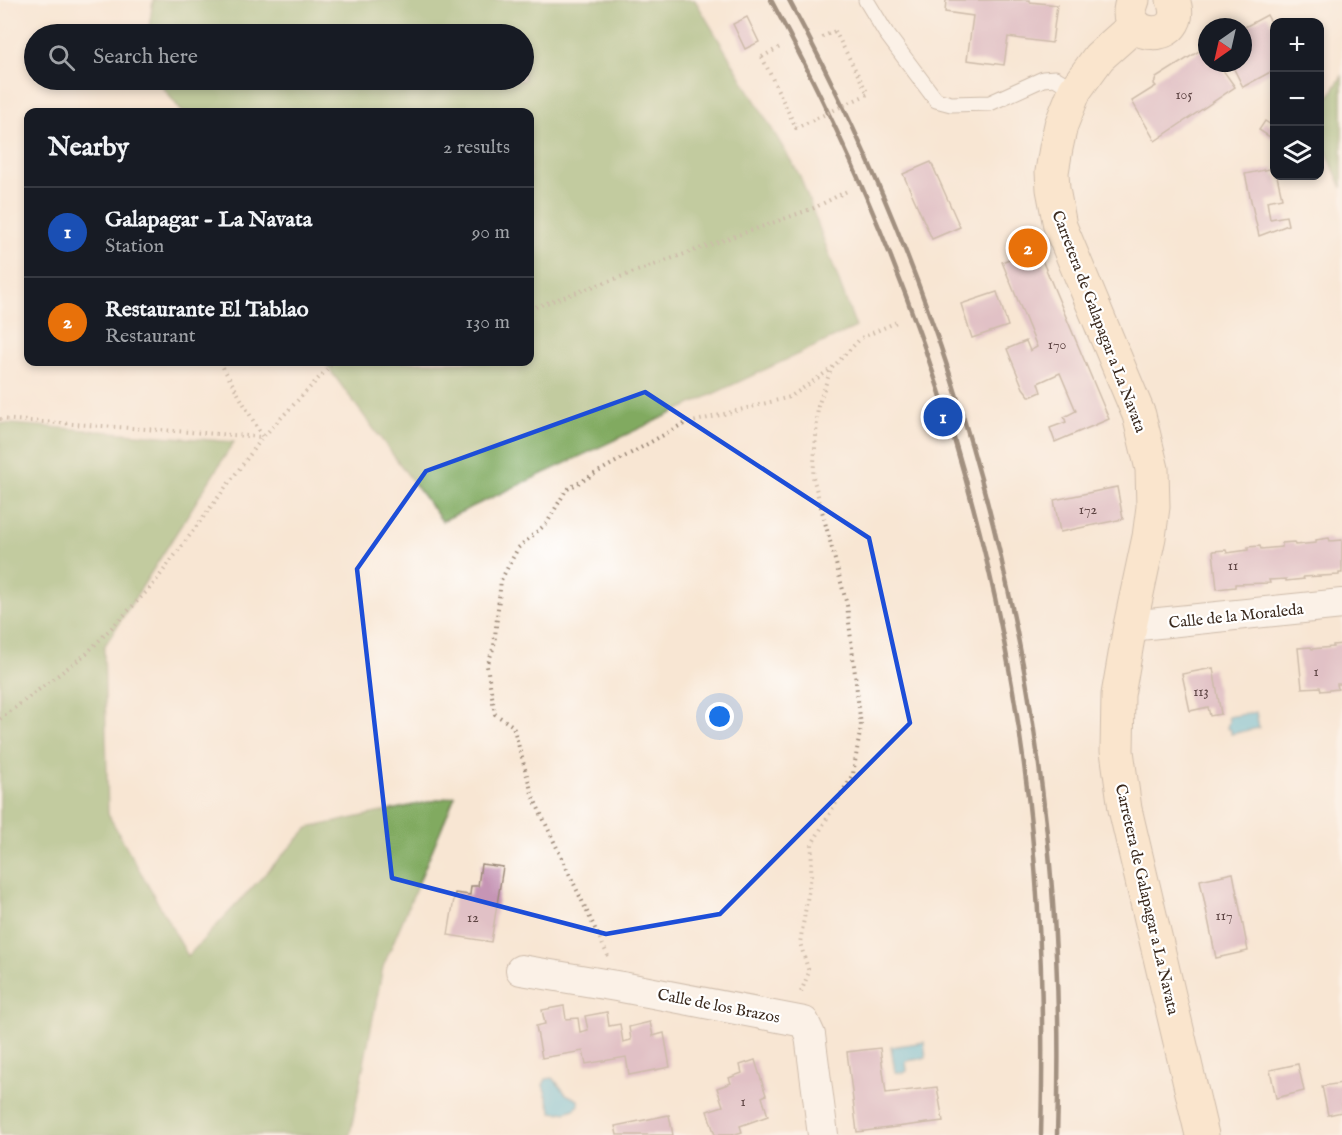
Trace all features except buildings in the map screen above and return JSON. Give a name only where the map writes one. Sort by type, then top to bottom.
[{"type":"main road","points":[[1134,12],[1147,33],[1161,32],[1172,23],[1176,9],[1175,1]]},
{"type":"main road","name":"Carretera de Galapagar a La Navata","points":[[1134,12],[1075,90],[1061,125],[1052,181],[1056,210],[1073,260],[1139,415],[1152,469],[1153,507],[1118,695],[1117,732],[1120,779],[1202,1135]]},
{"type":"street","name":"Calle de la Moraleda","points":[[1130,626],[1342,604]]},
{"type":"street","name":"Calle de los Brazos","points":[[520,970],[804,1022],[810,1035],[823,1135]]},
{"type":"lane","points":[[866,0],[886,33],[936,100],[951,104],[990,103],[1043,79],[1055,78],[1075,90]]},
{"type":"path","points":[[780,47],[762,57],[796,128],[868,94],[835,31],[822,37]]},
{"type":"path","points":[[534,308],[814,208],[847,191]]},
{"type":"path","points":[[622,987],[532,797],[513,726],[495,714],[487,666],[494,646],[501,580],[518,548],[547,523],[566,490],[575,484],[681,425],[790,397],[831,369],[861,338],[899,321]]},
{"type":"path","points":[[222,366],[263,437]]},
{"type":"path","points":[[0,719],[87,654],[152,586],[263,437],[330,366]]},
{"type":"path","points":[[791,1019],[809,972],[800,943],[811,876],[812,844],[853,774],[861,726],[847,605],[813,477],[818,406],[831,369]]},
{"type":"path","points":[[0,419],[263,437]]},
{"type":"highlighted area","points":[[645,392],[869,538],[910,723],[720,914],[606,934],[392,878],[357,569],[426,471]]},
{"type":"green space","points":[[153,0],[695,0],[800,176],[856,327],[442,521],[327,366],[534,366],[534,108],[179,108],[165,90],[534,90],[534,24],[149,24]]},
{"type":"green space","points":[[1342,76],[1342,188],[1324,146],[1324,104]]},
{"type":"green space","points":[[0,423],[234,442],[104,647],[108,814],[188,956],[308,828],[455,796],[383,967],[350,1135],[0,1135]]},
{"type":"water","points":[[1256,712],[1259,728],[1231,734],[1231,730],[1227,728],[1228,717]]},
{"type":"water","points":[[924,1042],[926,1058],[906,1061],[907,1071],[895,1072],[891,1047]]},
{"type":"water","points":[[553,1078],[566,1094],[578,1100],[577,1107],[559,1113],[552,1112],[543,1085],[546,1079]]},
{"type":"railway","points":[[771,0],[825,107],[874,216],[917,327],[954,440],[985,555],[1010,672],[1027,790],[1041,966],[1041,1135]]},
{"type":"railway","points":[[789,0],[855,133],[913,269],[961,408],[999,550],[1028,694],[1048,839],[1057,987],[1057,1135]]},
{"type":"place","name":"Restaurante El Tablao","points":[[1028,248]]},
{"type":"place","name":"Galapagar - La Navata","points":[[943,417]]}]
